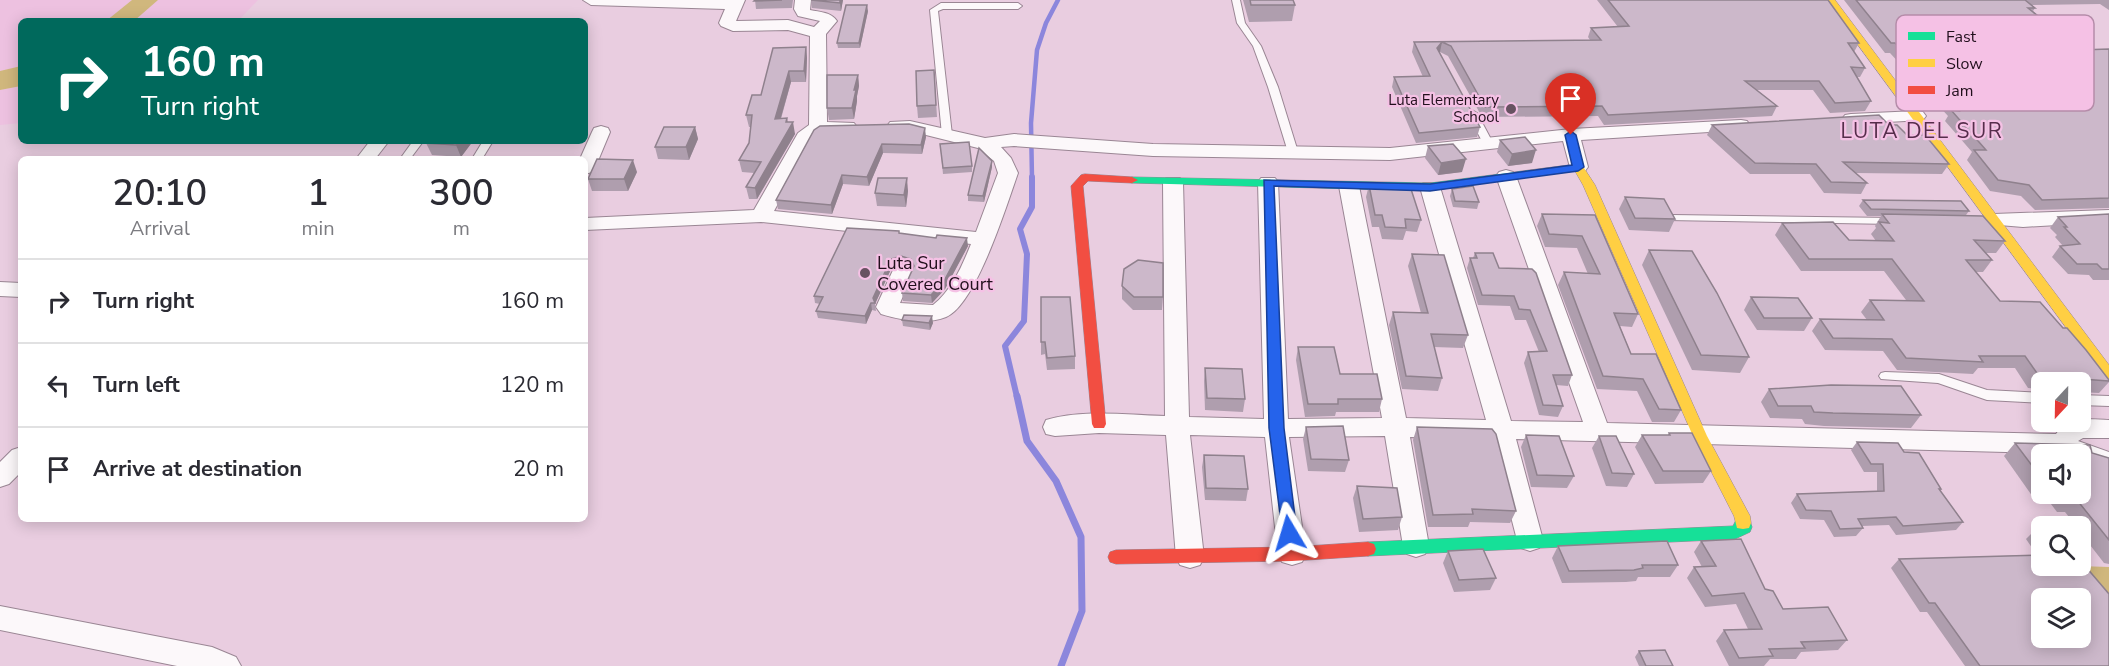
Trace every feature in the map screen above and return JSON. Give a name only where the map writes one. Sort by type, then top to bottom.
[{"type":"main road","points":[[1830,0],[1896,88]]},
{"type":"main road","points":[[1913,111],[1991,222],[2109,375]]},
{"type":"main road","points":[[1099,424],[1077,186],[1085,177],[1173,182],[1430,188],[1578,167],[1589,185],[1700,436],[1742,516],[1744,527],[1737,537],[1530,540],[1292,554],[1116,557]]},
{"type":"street","points":[[591,0],[736,3],[727,23],[733,26],[788,25],[818,33]]},
{"type":"street","points":[[803,0],[804,13],[829,21],[818,33],[818,128]]},
{"type":"street","points":[[1838,120],[1917,116]]},
{"type":"street","points":[[761,216],[807,133],[818,128],[910,126],[985,144],[1014,140],[1152,150],[1390,154],[1571,135],[1759,124]]},
{"type":"street","points":[[588,161],[601,132]]},
{"type":"street","points":[[1571,135],[1578,167]]},
{"type":"street","points":[[367,156],[377,144]]},
{"type":"street","points":[[902,273],[887,307],[932,313],[948,307],[984,239],[1008,173],[1002,158],[985,144]]},
{"type":"street","points":[[1506,176],[1598,431]]},
{"type":"street","points":[[1173,182],[1177,425],[1190,557]]},
{"type":"street","points":[[1268,183],[1276,428],[1292,554]]},
{"type":"street","points":[[1349,186],[1396,427],[1416,546]]},
{"type":"street","points":[[1430,188],[1501,429],[1530,540]]},
{"type":"street","points":[[588,224],[761,216],[984,239]]},
{"type":"street","points":[[1991,222],[2031,221],[2073,216],[2109,216]]},
{"type":"street","points":[[0,289],[18,290]]},
{"type":"street","points":[[1055,427],[1099,424],[1276,428],[1396,427],[2064,444],[2068,434],[2075,429],[2109,429]]},
{"type":"street","points":[[2091,457],[2109,462]]},
{"type":"street","points":[[0,477],[18,460]]},
{"type":"street","points":[[0,618],[212,660],[226,666]]},
{"type":"lane","points":[[1236,0],[1241,23],[1257,46],[1274,87],[1293,152]]},
{"type":"lane","points":[[948,135],[934,10],[941,6],[1018,6]]},
{"type":"lane","points":[[1467,105],[1488,143]]},
{"type":"lane","points":[[1672,218],[1904,222]]},
{"type":"lane","points":[[1885,376],[1935,378],[1987,395],[2031,397]]},
{"type":"lane","points":[[2091,400],[2109,401]]},
{"type":"shaded area","points":[[0,0],[132,0],[110,18],[18,18],[18,67],[0,71]]},
{"type":"shaded area","points":[[132,0],[158,0],[137,18],[110,18]]},
{"type":"shaded area","points":[[158,0],[258,0],[241,18],[137,18]]},
{"type":"shaded area","points":[[18,67],[18,87],[0,90],[0,71]]},
{"type":"shaded area","points":[[18,87],[18,123],[0,125],[0,90]]},
{"type":"shaded area","points":[[2091,566],[2109,567],[2109,607],[2086,576],[2091,576]]},
{"type":"building","points":[[811,0],[840,0],[840,3]]},
{"type":"building","points":[[1250,0],[1293,0],[1295,5],[1251,5]]},
{"type":"building","points":[[1608,0],[1828,0],[1859,43],[1848,43],[1865,68],[1851,67],[1871,101],[1835,103],[1819,81],[1745,81],[1777,106],[1608,115],[1602,106],[1485,107],[1451,46],[1442,42],[1437,48],[1480,127],[1419,133],[1394,77],[1430,76],[1414,42],[1601,40],[1591,28],[1629,26]]},
{"type":"building","points":[[1856,0],[2025,0],[2035,8],[2028,8],[2037,15],[1896,15],[1896,44],[1891,43]]},
{"type":"building","points":[[846,5],[867,5],[859,43],[837,43]]},
{"type":"building","points":[[806,47],[804,71],[789,71],[775,119],[787,118],[786,122],[793,122],[755,188],[746,187],[761,162],[739,160],[749,143],[752,115],[746,115],[752,95],[761,95],[773,48]]},
{"type":"building","points":[[2109,49],[2109,198],[2042,200],[2029,185],[1998,180],[1974,150],[1986,150],[1952,111],[2094,111],[2094,50]]},
{"type":"building","points":[[934,70],[936,105],[917,106],[916,71]]},
{"type":"building","points":[[827,75],[858,75],[852,108],[827,108]]},
{"type":"building","points":[[1879,115],[1889,125],[1897,125],[1907,135],[1925,135],[1949,164],[1843,162],[1867,183],[1831,182],[1816,164],[1755,163],[1712,125]]},
{"type":"building","points":[[909,124],[925,128],[921,145],[882,144],[867,177],[842,175],[831,205],[776,200],[814,130],[820,126]]},
{"type":"building","points":[[664,127],[695,127],[686,147],[655,147]]},
{"type":"building","points":[[1525,137],[1536,150],[1512,154],[1500,140]]},
{"type":"building","points":[[969,142],[972,166],[943,168],[940,144]]},
{"type":"building","points":[[1453,144],[1466,159],[1441,163],[1428,146]]},
{"type":"building","points":[[979,148],[992,161],[983,196],[968,195]]},
{"type":"building","points":[[597,159],[633,160],[624,179],[588,179]]},
{"type":"building","points":[[878,178],[907,178],[904,195],[875,193]]},
{"type":"building","points":[[1369,185],[1410,186],[1421,220],[1405,219],[1406,228],[1385,227],[1382,215],[1375,215]]},
{"type":"building","points":[[1473,186],[1479,202],[1455,201],[1452,189]]},
{"type":"building","points":[[1625,197],[1664,199],[1675,219],[1635,218]]},
{"type":"building","points":[[1863,200],[1961,201],[1969,211],[1871,209]]},
{"type":"building","points":[[1542,214],[1595,215],[1638,314],[1614,313],[1631,354],[1656,354],[1681,410],[1659,409],[1643,379],[1603,376],[1564,272],[1600,274],[1582,236],[1549,234]]},
{"type":"building","points":[[1882,214],[1983,216],[2005,241],[1974,240],[1992,260],[1966,260],[2000,301],[2040,302],[2063,328],[2067,328],[2109,381],[2091,380],[2091,372],[2036,372],[2025,356],[1979,356],[1983,362],[1906,358],[1892,339],[1833,338],[1820,319],[1884,320],[1870,300],[1924,301],[1892,259],[1809,259],[1782,223],[1833,222],[1849,240],[1894,241],[1879,222],[1889,223]]},
{"type":"building","points":[[2109,214],[2109,269],[2102,269],[2097,264],[2077,264],[2060,246],[2080,244],[2058,217]]},
{"type":"building","points":[[847,228],[899,231],[899,233],[936,238],[937,235],[967,238],[944,281],[931,295],[902,293],[914,266],[911,259],[901,256],[891,259],[873,298],[875,303],[871,303],[865,316],[816,311],[823,297],[814,296]]},
{"type":"building","points":[[1649,250],[1692,251],[1717,293],[1749,357],[1701,355]]},
{"type":"building","points":[[1475,253],[1493,253],[1499,268],[1532,269],[1536,273],[1572,375],[1553,375],[1563,406],[1543,405],[1528,352],[1547,351],[1530,310],[1519,309],[1514,296],[1482,295],[1470,258],[1477,258]]},
{"type":"building","points":[[1412,254],[1444,255],[1468,335],[1431,334],[1442,378],[1406,376],[1393,312],[1428,313]]},
{"type":"building","points":[[1138,260],[1163,263],[1163,297],[1134,297],[1122,286],[1124,269]]},
{"type":"building","points":[[1041,297],[1070,297],[1075,356],[1047,358],[1045,342],[1041,342]]},
{"type":"building","points":[[1751,297],[1798,298],[1812,318],[1764,318]]},
{"type":"building","points":[[904,315],[932,316],[929,323],[902,320]]},
{"type":"building","points":[[1298,347],[1334,347],[1340,374],[1377,374],[1382,399],[1338,399],[1338,404],[1308,404]]},
{"type":"building","points":[[1205,368],[1242,369],[1245,399],[1207,398]]},
{"type":"building","points":[[1831,385],[1901,386],[1921,415],[1814,412],[1811,406],[1778,406],[1769,389]]},
{"type":"building","points":[[1343,426],[1349,460],[1311,459],[1306,427]]},
{"type":"building","points":[[1417,427],[1492,429],[1496,434],[1516,511],[1472,509],[1473,514],[1433,515]]},
{"type":"building","points":[[1669,433],[1692,433],[1711,471],[1663,471],[1642,435],[1670,435]]},
{"type":"building","points":[[1526,435],[1559,436],[1574,476],[1537,475]]},
{"type":"building","points":[[1599,436],[1616,436],[1634,474],[1612,473]]},
{"type":"building","points":[[1857,442],[1898,443],[1904,452],[1919,453],[1941,489],[1939,489],[1963,522],[1903,526],[1896,517],[1858,519],[1863,528],[1840,529],[1831,511],[1806,510],[1797,494],[1884,491],[1883,464],[1871,464]]},
{"type":"building","points":[[2015,443],[2052,444],[2031,444],[2031,464]]},
{"type":"building","points":[[2091,449],[2092,453],[2109,458],[2109,540],[2080,504],[2091,504]]},
{"type":"building","points":[[1204,455],[1244,456],[1248,489],[1206,488]]},
{"type":"building","points":[[1357,486],[1397,488],[1402,517],[1363,519]]},
{"type":"building","points":[[1741,539],[1765,589],[1773,591],[1783,609],[1828,607],[1847,640],[1801,642],[1805,648],[1769,649],[1773,656],[1739,658],[1724,630],[1762,629],[1744,593],[1712,596],[1694,567],[1716,566],[1701,541]]},
{"type":"building","points":[[1667,541],[1678,565],[1642,565],[1643,568],[1634,570],[1569,571],[1558,546]]},
{"type":"building","points":[[1483,549],[1496,578],[1459,580],[1448,551]]},
{"type":"building","points":[[2031,555],[2031,576],[2091,576],[2091,573],[2109,594],[2109,666],[1980,666],[1935,603],[1929,603],[1899,559]]},
{"type":"building","points":[[1665,650],[1673,666],[1646,666],[1639,651]]},
{"type":"waterway","points":[[1032,179],[1031,123],[1037,50],[1046,23],[1058,0]]},
{"type":"waterway","points":[[1017,397],[1005,346],[1024,321],[1027,254],[1020,229],[1032,207],[1032,179]]},
{"type":"waterway","points":[[1017,396],[1027,441],[1056,481],[1081,537],[1082,611],[1061,666]]},
{"type":"traffic: fast","points":[[1132,180],[1430,187],[1531,173]]},
{"type":"traffic: fast","points":[[1368,549],[1735,532],[1744,527],[1743,523]]},
{"type":"traffic: slow","points":[[1830,0],[1896,89]]},
{"type":"traffic: slow","points":[[1913,111],[2109,375]]},
{"type":"traffic: slow","points":[[1531,173],[1578,167],[1589,185],[1700,436],[1742,516],[1743,523]]},
{"type":"traffic: jam","points":[[1099,424],[1077,186],[1085,177],[1132,180]]},
{"type":"traffic: jam","points":[[1116,557],[1292,554],[1368,549]]},
{"type":"place","name":"Luta Elementary School","points":[[1511,109]]},
{"type":"place","name":"Luta Sur Covered Court","points":[[865,273]]},
{"type":"district","name":"LUTA DEL SUR","points":[[1922,131]]},
{"type":"route","points":[[1289,533],[1276,428],[1268,183],[1430,188],[1578,167],[1571,135]]}]
